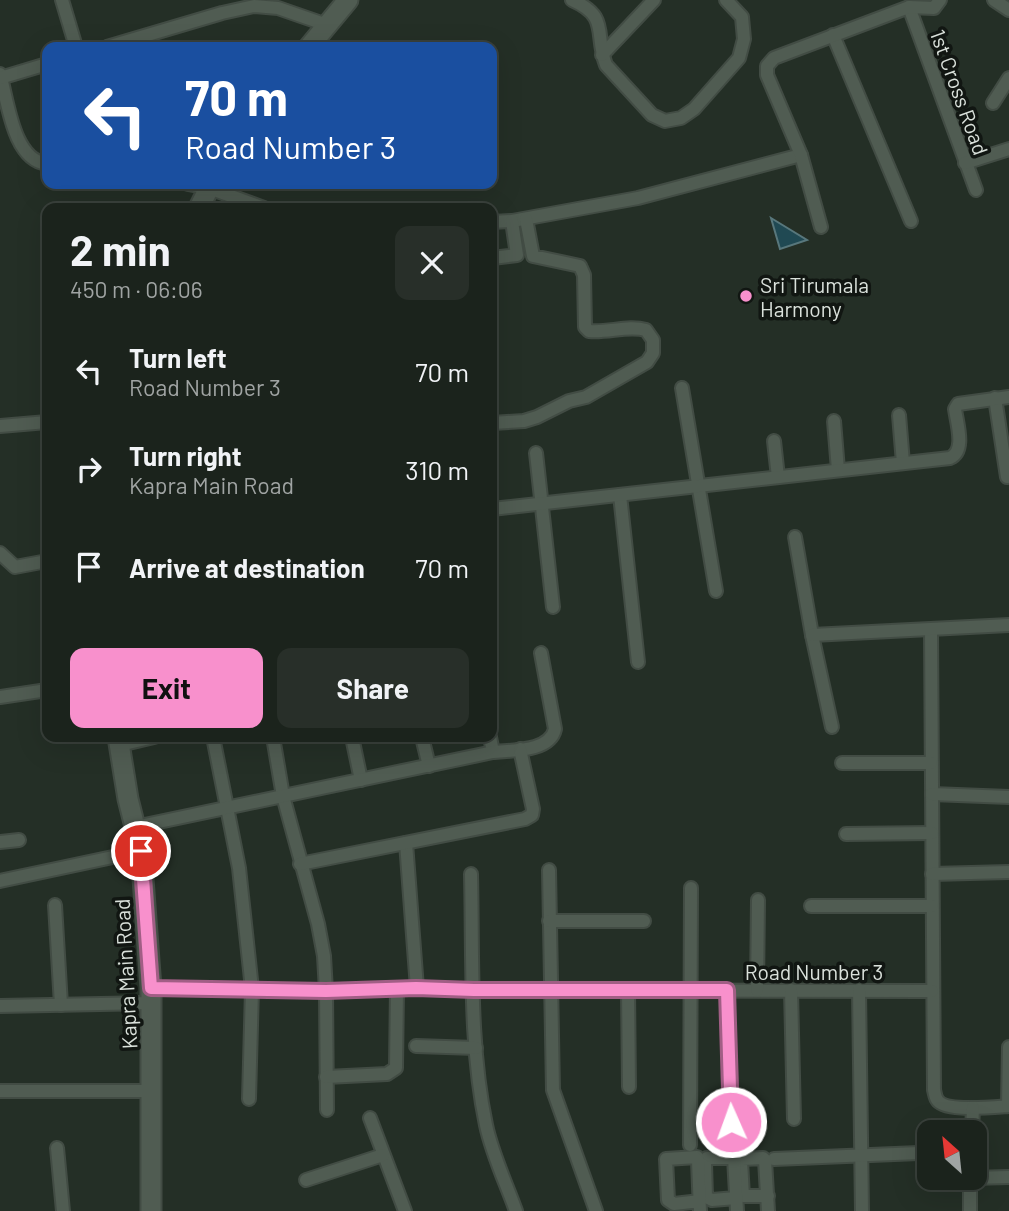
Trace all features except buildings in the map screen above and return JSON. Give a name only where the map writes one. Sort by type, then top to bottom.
[{"type":"street","points":[[62,0],[75,42]]},
{"type":"street","points":[[313,42],[348,0]]},
{"type":"street","points":[[602,55],[654,0]]},
{"type":"street","points":[[578,1],[597,19],[606,65],[652,115],[665,121],[681,118],[694,109],[739,58],[744,39],[742,17],[726,0]]},
{"type":"street","points":[[821,227],[801,155],[767,75],[767,66],[774,58],[909,6],[934,8],[940,0]]},
{"type":"street","points":[[994,0],[1009,10]]},
{"type":"street","points":[[124,42],[254,6],[278,8],[327,25]]},
{"type":"street","name":"1st Cross Road","points":[[909,6],[976,190]]},
{"type":"street","points":[[833,35],[911,221]]},
{"type":"street","points":[[42,65],[0,77],[20,146],[30,158],[42,162]]},
{"type":"street","points":[[993,103],[1009,78]]},
{"type":"street","points":[[965,163],[1009,149]]},
{"type":"street","points":[[497,222],[526,219],[638,198],[801,155]]},
{"type":"street","points":[[217,189],[252,203]]},
{"type":"street","points":[[526,219],[533,256]]},
{"type":"street","points":[[512,221],[517,255]]},
{"type":"street","points":[[497,257],[533,256],[580,266],[584,275],[585,327],[589,331],[602,332],[637,327],[646,330],[653,340],[653,353],[647,362],[586,397],[569,401],[524,421],[497,423]]},
{"type":"street","points":[[682,388],[716,591]]},
{"type":"street","points":[[497,508],[950,458],[956,455],[959,449],[956,409],[958,404],[1009,397]]},
{"type":"street","points":[[995,398],[1007,477]]},
{"type":"street","points":[[899,415],[903,463]]},
{"type":"street","points":[[834,421],[838,470]]},
{"type":"street","points":[[0,426],[42,422]]},
{"type":"street","points":[[774,440],[778,477]]},
{"type":"street","points":[[536,453],[553,607]]},
{"type":"street","points":[[620,495],[638,662]]},
{"type":"street","points":[[795,537],[832,727]]},
{"type":"street","points":[[0,554],[15,567],[42,562]]},
{"type":"street","points":[[812,635],[1009,625]]},
{"type":"street","points":[[931,629],[932,991],[934,1090],[938,1101],[946,1106],[973,1108],[1009,1106],[1009,1047]]},
{"type":"street","points":[[135,827],[493,752],[546,744],[555,729],[541,653]]},
{"type":"street","points":[[0,697],[42,691]]},
{"type":"street","name":"Kapra Main Road","points":[[119,742],[141,851],[151,995],[151,1211]]},
{"type":"street","points":[[214,742],[239,868],[252,989],[249,1099]]},
{"type":"street","points":[[274,742],[283,796],[318,924],[326,991],[327,1110]]},
{"type":"street","points":[[353,742],[361,780]]},
{"type":"street","points":[[423,742],[429,766]]},
{"type":"street","points":[[491,742],[493,752]]},
{"type":"street","points":[[300,864],[524,820],[532,815],[533,809],[520,749]]},
{"type":"street","points":[[842,763],[931,763]]},
{"type":"street","points":[[932,794],[1009,797]]},
{"type":"street","points":[[846,834],[932,833]]},
{"type":"street","points":[[0,842],[19,840]]},
{"type":"street","points":[[406,843],[416,988]]},
{"type":"street","points":[[0,881],[141,851]]},
{"type":"street","points":[[549,870],[553,1090],[596,1211]]},
{"type":"street","points":[[932,874],[1009,872]]},
{"type":"street","points":[[471,874],[479,1088],[486,1129],[516,1211]]},
{"type":"street","points":[[690,1145],[691,887]]},
{"type":"street","points":[[757,990],[758,900]]},
{"type":"street","points":[[55,905],[61,1004]]},
{"type":"street","points":[[811,906],[932,906]]},
{"type":"street","points":[[549,921],[644,921]]},
{"type":"street","points":[[326,1077],[387,1074],[396,1068],[397,988]]},
{"type":"street","name":"Road Number 3","points":[[0,1006],[61,1004],[252,989],[932,991]]},
{"type":"street","points":[[628,989],[628,1087]]},
{"type":"street","points":[[727,990],[732,1148]]},
{"type":"street","points":[[791,990],[794,1119]]},
{"type":"street","points":[[859,990],[862,1211]]},
{"type":"street","points":[[416,1046],[476,1048]]},
{"type":"street","points":[[0,1091],[152,1091]]},
{"type":"street","points":[[972,1120],[973,1108]]},
{"type":"street","points":[[370,1118],[405,1211]]},
{"type":"street","points":[[57,1149],[63,1211]]},
{"type":"street","points":[[774,1160],[917,1153]]},
{"type":"street","points":[[306,1180],[383,1155]]},
{"type":"street","points":[[987,1178],[1009,1177]]},
{"type":"street","points":[[970,1190],[970,1211]]},
{"type":"street","points":[[768,1196],[768,1211]]},
{"type":"water","points":[[771,218],[807,240],[780,249]]},
{"type":"place","name":"Sri Tirumala Harmony","points":[[746,296]]},
{"type":"route","points":[[141,851],[151,988],[326,991],[416,988],[727,990],[731,1122]]}]
